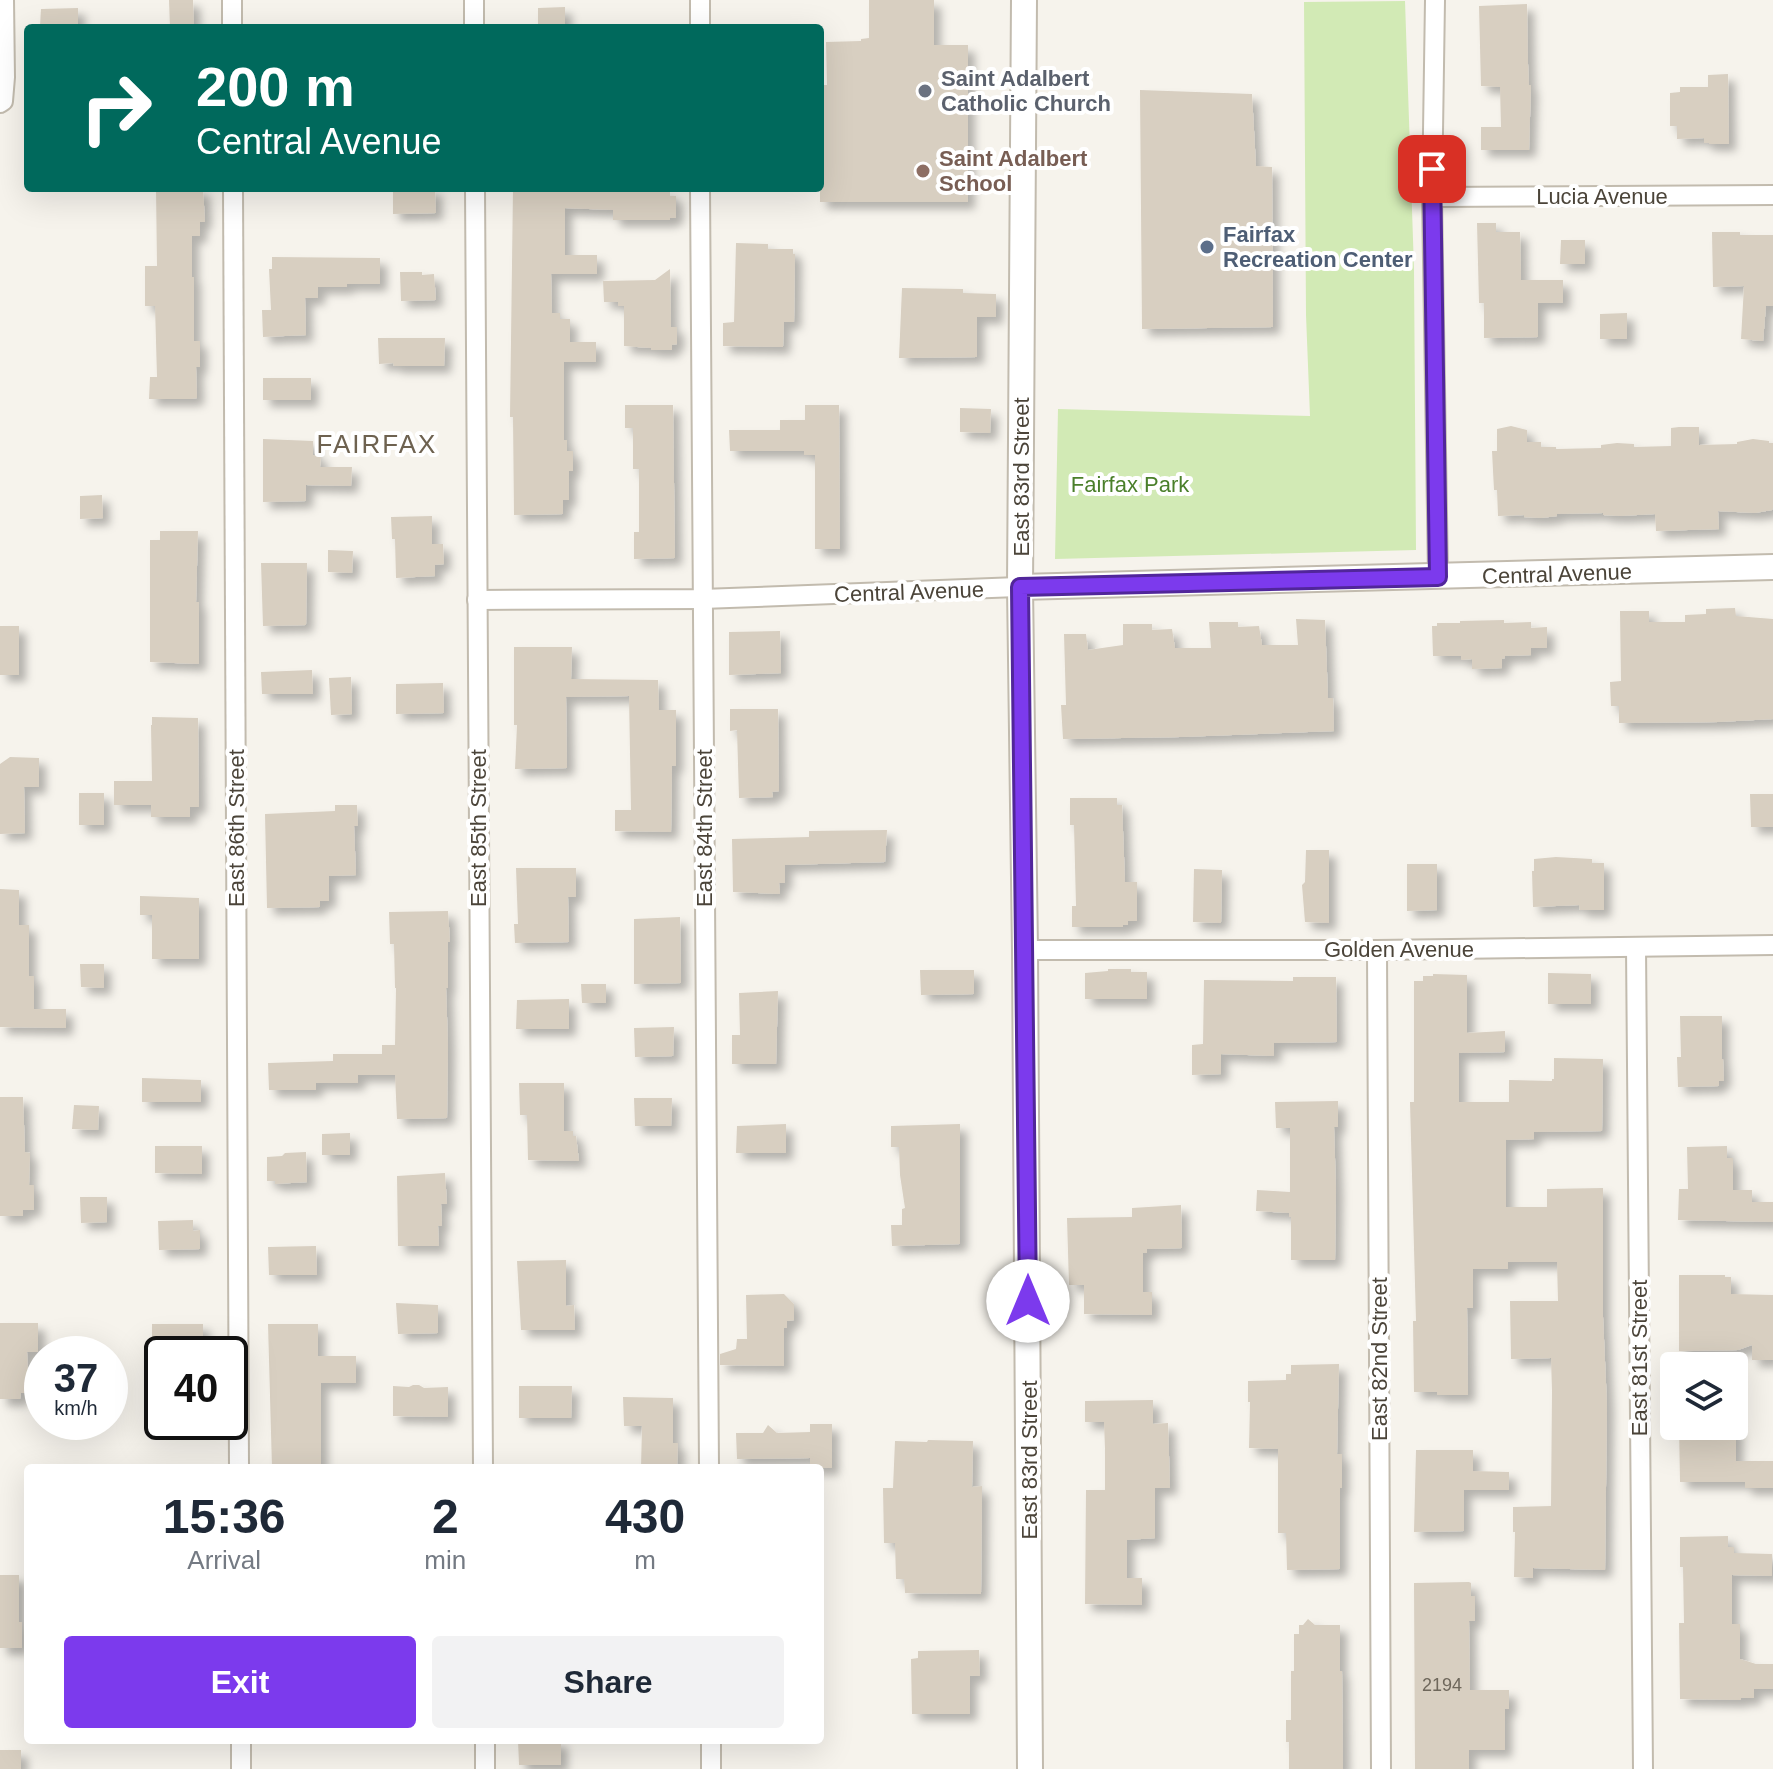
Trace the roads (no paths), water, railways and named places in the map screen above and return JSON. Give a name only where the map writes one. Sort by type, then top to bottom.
[{"type":"street","points":[[0,103],[3,101],[5,77],[4,0]]},
{"type":"street","points":[[232,0],[232,24]]},
{"type":"street","points":[[474,0],[474,24]]},
{"type":"street","points":[[700,0],[700,24]]},
{"type":"street","name":"East 83rd Street","points":[[1024,0],[1020,587],[1030,1769]]},
{"type":"street","points":[[1435,0],[1432,197],[1438,577]]},
{"type":"street","name":"East 86th Street","points":[[233,192],[239,1464]]},
{"type":"street","name":"East 85th Street","points":[[475,192],[483,1464]]},
{"type":"street","name":"East 84th Street","points":[[700,192],[709,1464]]},
{"type":"street","name":"Lucia Avenue","points":[[1432,197],[1773,195]]},
{"type":"street","name":"Central Avenue","points":[[477,600],[702,599],[1020,587],[1773,567]]},
{"type":"street","name":"Golden Avenue","points":[[1025,950],[1773,945]]},
{"type":"street","name":"East 81st Street","points":[[1636,947],[1643,1769]]},
{"type":"street","name":"East 82nd Street","points":[[1377,950],[1381,1769]]},
{"type":"street","points":[[241,1744],[241,1769]]},
{"type":"street","points":[[485,1744],[485,1769]]},
{"type":"street","points":[[711,1744],[711,1769]]},
{"type":"place","name":"Saint Adalbert Catholic Church","points":[[925,91]]},
{"type":"place","name":"Saint Adalbert School","points":[[923,171]]},
{"type":"place","name":"Fairfax Recreation Center","points":[[1207,247]]},
{"type":"district","name":"FAIRFAX","points":[[377,444]]},
{"type":"park label","name":"Fairfax Park","points":[[1130,484]]}]
